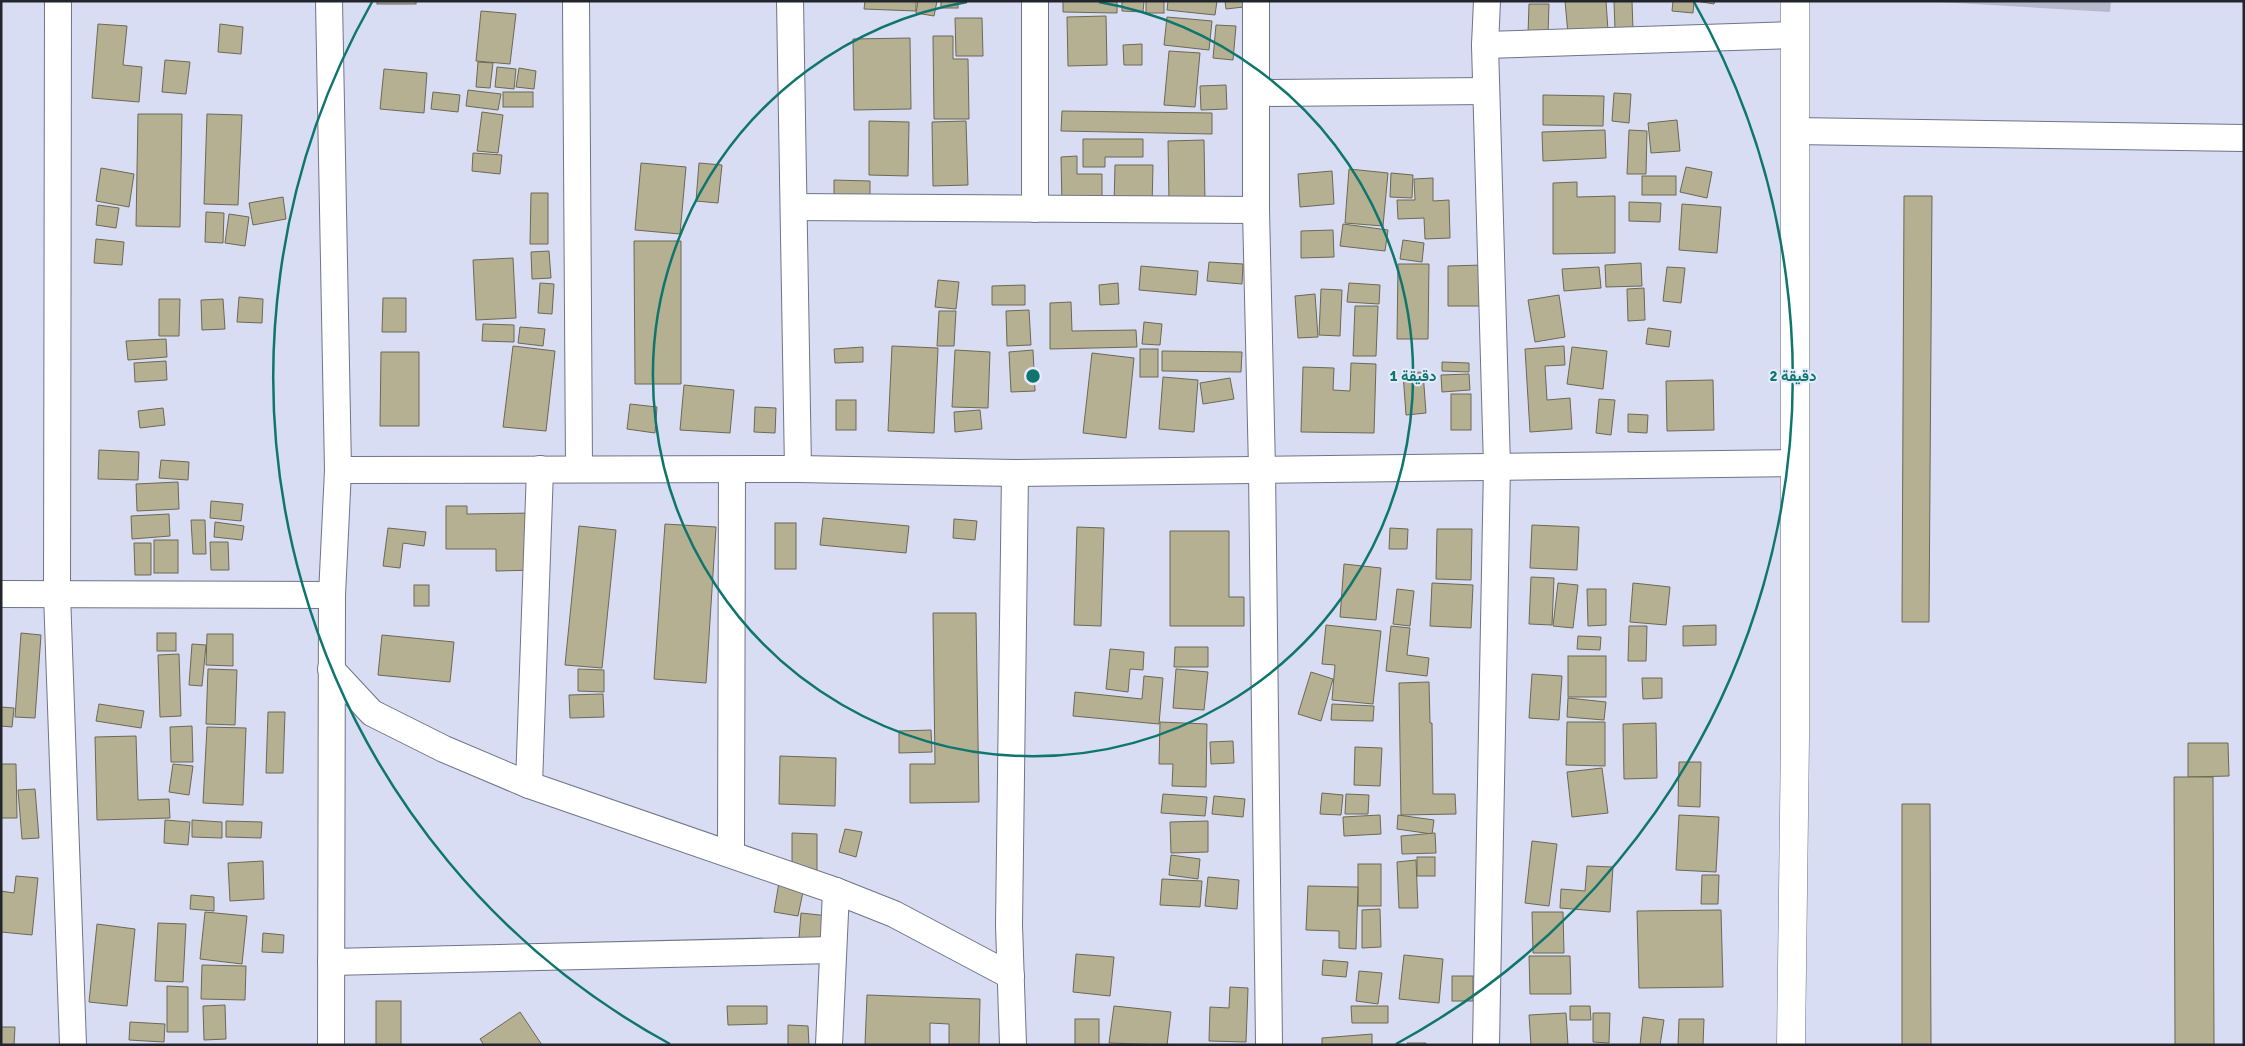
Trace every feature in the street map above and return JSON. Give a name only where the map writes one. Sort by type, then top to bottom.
[{"type":"street","points":[[58,1],[57,594],[74,1045]]},
{"type":"street","points":[[329,1],[338,470],[332,595],[331,669],[331,1045]]},
{"type":"street","points":[[576,1],[579,468]]},
{"type":"street","points":[[790,1],[798,469]]},
{"type":"street","points":[[1035,1],[1035,209]]},
{"type":"street","points":[[1256,1],[1256,210],[1262,469],[1269,1045]]},
{"type":"street","points":[[1486,1045],[1496,466],[1485,45],[1487,1]]},
{"type":"street","points":[[1791,1045],[1795,738],[1795,1]]},
{"type":"street","points":[[1485,45],[1795,35]]},
{"type":"street","points":[[1256,93],[1486,91]]},
{"type":"street","points":[[1795,131],[2244,138]]},
{"type":"street","points":[[794,207],[1256,210]]},
{"type":"street","points":[[338,470],[579,468],[1015,472],[1794,464]]},
{"type":"street","points":[[529,785],[540,469]]},
{"type":"street","points":[[731,854],[732,470]]},
{"type":"street","points":[[1013,1045],[1009,925],[1015,472]]},
{"type":"street","points":[[1,594],[332,595]]},
{"type":"street","points":[[331,669],[372,713],[444,749],[529,785],[836,891],[901,918],[1011,976]]},
{"type":"street","points":[[829,1045],[836,891]]},
{"type":"street","points":[[332,962],[832,950]]},
{"type":"shaded area","points":[[1923,1],[2111,1],[2110,12]]},
{"type":"building","points":[[377,1],[416,1],[416,4],[377,4]]},
{"type":"building","points":[[865,1],[916,1],[916,11],[864,9]]},
{"type":"building","points":[[918,1],[937,1],[934,16],[916,13]]},
{"type":"building","points":[[941,1],[958,1],[958,8],[941,8]]},
{"type":"building","points":[[1063,1],[1117,1],[1117,13],[1063,12]]},
{"type":"building","points":[[1122,1],[1144,1],[1143,12],[1122,11]]},
{"type":"building","points":[[1146,1],[1164,1],[1164,13],[1146,13]]},
{"type":"building","points":[[1168,1],[1217,1],[1215,15],[1167,10]]},
{"type":"building","points":[[1225,1],[1244,1],[1244,7],[1226,9]]},
{"type":"building","points":[[1565,1],[1606,1],[1608,30],[1568,34]]},
{"type":"building","points":[[1614,1],[1632,1],[1633,30],[1615,30]]},
{"type":"building","points":[[1673,1],[1694,1],[1693,13],[1672,11]]},
{"type":"building","points":[[1696,1],[1715,1],[1714,4]]},
{"type":"building","points":[[1529,4],[1549,4],[1548,34],[1528,34]]},
{"type":"building","points":[[481,11],[516,14],[510,64],[476,61]]},
{"type":"building","points":[[1106,16],[1107,65],[1068,66],[1067,17]]},
{"type":"building","points":[[1167,17],[1212,21],[1209,50],[1164,45]]},
{"type":"building","points":[[955,18],[982,18],[983,56],[956,56]]},
{"type":"building","points":[[98,24],[127,26],[123,65],[142,67],[139,102],[92,98]]},
{"type":"building","points":[[220,24],[243,27],[241,54],[218,52]]},
{"type":"building","points":[[1216,25],[1236,26],[1233,60],[1213,58]]},
{"type":"building","points":[[933,36],[953,36],[953,59],[968,59],[969,119],[934,119]]},
{"type":"building","points":[[910,38],[911,109],[854,110],[853,39]]},
{"type":"building","points":[[1142,44],[1142,65],[1124,65],[1123,45]]},
{"type":"building","points":[[1169,51],[1200,53],[1195,107],[1164,105]]},
{"type":"building","points":[[165,60],[190,62],[186,94],[162,92]]},
{"type":"building","points":[[478,62],[493,63],[490,88],[476,87]]},
{"type":"building","points":[[497,67],[516,69],[514,89],[495,87]]},
{"type":"building","points":[[519,68],[536,71],[534,89],[516,87]]},
{"type":"building","points":[[384,69],[427,73],[424,113],[380,109]]},
{"type":"building","points":[[1226,85],[1227,109],[1201,110],[1200,86]]},
{"type":"building","points":[[468,90],[501,94],[498,110],[466,106]]},
{"type":"building","points":[[433,92],[460,95],[458,112],[431,109]]},
{"type":"building","points":[[503,92],[533,92],[533,107],[503,107]]},
{"type":"building","points":[[1614,93],[1631,94],[1629,123],[1612,121]]},
{"type":"building","points":[[1543,95],[1604,96],[1603,126],[1543,125]]},
{"type":"building","points":[[1062,111],[1212,113],[1212,134],[1061,131]]},
{"type":"building","points":[[482,112],[503,115],[498,153],[477,151]]},
{"type":"building","points":[[138,114],[182,114],[180,227],[136,226]]},
{"type":"building","points":[[207,114],[242,115],[238,205],[204,204]]},
{"type":"building","points":[[1677,120],[1680,151],[1651,153],[1648,123]]},
{"type":"building","points":[[869,121],[909,122],[908,176],[869,175]]},
{"type":"building","points":[[966,121],[968,185],[933,186],[932,122]]},
{"type":"building","points":[[1605,130],[1606,158],[1543,161],[1542,132]]},
{"type":"building","points":[[1629,130],[1647,131],[1646,174],[1627,174]]},
{"type":"building","points":[[1083,139],[1143,139],[1143,157],[1105,157],[1105,167],[1083,167]]},
{"type":"building","points":[[1204,140],[1205,203],[1169,203],[1168,141]]},
{"type":"building","points":[[473,153],[502,155],[500,174],[472,171]]},
{"type":"building","points":[[1077,156],[1077,174],[1102,174],[1102,204],[1062,205],[1061,157]]},
{"type":"building","points":[[641,163],[686,167],[680,234],[635,230]]},
{"type":"building","points":[[699,163],[722,165],[718,203],[696,201]]},
{"type":"building","points":[[1115,165],[1153,165],[1152,207],[1114,206]]},
{"type":"building","points":[[1686,167],[1712,172],[1707,198],[1680,192]]},
{"type":"building","points":[[101,168],[134,174],[129,207],[96,201]]},
{"type":"building","points":[[1349,169],[1388,173],[1383,226],[1345,223]]},
{"type":"building","points":[[1332,171],[1334,204],[1300,207],[1298,174]]},
{"type":"building","points":[[1391,173],[1413,175],[1412,198],[1390,197]]},
{"type":"building","points":[[1642,176],[1676,176],[1676,195],[1642,195]]},
{"type":"building","points":[[1433,178],[1433,201],[1449,200],[1450,238],[1425,239],[1424,218],[1398,219],[1397,200],[1415,200],[1414,179]]},
{"type":"building","points":[[834,180],[870,181],[870,204],[834,204]]},
{"type":"building","points":[[1577,182],[1577,197],[1615,196],[1615,253],[1553,254],[1553,183]]},
{"type":"building","points":[[531,193],[548,193],[548,244],[530,244]]},
{"type":"building","points":[[1904,196],[1932,196],[1929,622],[1902,622]]},
{"type":"building","points":[[283,197],[286,219],[253,225],[249,203]]},
{"type":"building","points":[[1629,202],[1661,203],[1660,222],[1629,221]]},
{"type":"building","points":[[1682,204],[1721,207],[1717,253],[1679,250]]},
{"type":"building","points":[[98,205],[119,208],[116,228],[96,225]]},
{"type":"building","points":[[206,212],[224,213],[223,243],[205,242]]},
{"type":"building","points":[[229,214],[249,217],[245,246],[225,243]]},
{"type":"building","points":[[1343,224],[1388,230],[1385,251],[1340,246]]},
{"type":"building","points":[[1333,230],[1334,257],[1301,258],[1301,231]]},
{"type":"building","points":[[96,239],[124,242],[122,265],[94,263]]},
{"type":"building","points":[[1403,240],[1424,243],[1422,262],[1400,259]]},
{"type":"building","points":[[634,241],[681,241],[681,384],[635,384]]},
{"type":"building","points":[[549,251],[551,278],[532,279],[531,252]]},
{"type":"building","points":[[513,258],[516,318],[476,320],[473,260]]},
{"type":"building","points":[[1209,262],[1243,264],[1242,284],[1207,281]]},
{"type":"building","points":[[1641,263],[1642,286],[1606,287],[1605,265]]},
{"type":"building","points":[[1398,264],[1429,264],[1428,339],[1397,339]]},
{"type":"building","points":[[1484,265],[1485,306],[1448,306],[1448,266]]},
{"type":"building","points":[[1141,266],[1198,271],[1196,295],[1139,290]]},
{"type":"building","points":[[1599,267],[1601,288],[1564,291],[1562,269]]},
{"type":"building","points":[[1667,267],[1685,268],[1681,303],[1663,301]]},
{"type":"building","points":[[938,280],[959,282],[956,309],[935,307]]},
{"type":"building","points":[[540,283],[554,284],[552,314],[538,313]]},
{"type":"building","points":[[1118,283],[1119,304],[1100,305],[1099,285]]},
{"type":"building","points":[[1349,283],[1380,285],[1379,304],[1347,302]]},
{"type":"building","points":[[1025,285],[1025,305],[992,305],[992,286]]},
{"type":"building","points":[[1644,288],[1645,320],[1628,321],[1627,289]]},
{"type":"building","points":[[1321,289],[1342,290],[1340,336],[1319,335]]},
{"type":"building","points":[[1315,294],[1318,337],[1298,338],[1295,296]]},
{"type":"building","points":[[1559,295],[1565,337],[1535,342],[1528,300]]},
{"type":"building","points":[[239,297],[263,299],[262,323],[237,322]]},
{"type":"building","points":[[383,298],[406,298],[406,332],[382,332]]},
{"type":"building","points":[[159,299],[180,299],[179,336],[159,336]]},
{"type":"building","points":[[223,299],[225,329],[202,330],[201,300]]},
{"type":"building","points":[[1071,302],[1072,331],[1136,330],[1137,347],[1050,349],[1050,303]]},
{"type":"building","points":[[1355,306],[1378,306],[1376,356],[1353,356]]},
{"type":"building","points":[[1029,310],[1031,345],[1007,346],[1006,311]]},
{"type":"building","points":[[939,311],[956,311],[954,346],[937,346]]},
{"type":"building","points":[[1144,322],[1162,324],[1160,345],[1142,344]]},
{"type":"building","points":[[483,324],[514,325],[514,342],[482,341]]},
{"type":"building","points":[[520,327],[545,329],[543,346],[518,343]]},
{"type":"building","points":[[1648,328],[1671,331],[1669,347],[1646,344]]},
{"type":"building","points":[[166,339],[167,357],[128,360],[126,341]]},
{"type":"building","points":[[513,346],[555,351],[546,431],[503,427]]},
{"type":"building","points":[[892,346],[938,348],[934,433],[888,431]]},
{"type":"building","points":[[1564,346],[1565,365],[1545,366],[1547,400],[1570,398],[1572,429],[1530,432],[1525,349]]},
{"type":"building","points":[[863,347],[863,362],[835,363],[834,349]]},
{"type":"building","points":[[1572,347],[1607,351],[1603,389],[1567,384]]},
{"type":"building","points":[[1140,349],[1158,349],[1158,377],[1140,377]]},
{"type":"building","points":[[955,350],[990,352],[988,408],[952,407]]},
{"type":"building","points":[[1033,350],[1035,391],[1011,392],[1009,352]]},
{"type":"building","points":[[1162,351],[1242,352],[1241,372],[1162,371]]},
{"type":"building","points":[[381,352],[419,352],[419,426],[380,426]]},
{"type":"building","points":[[1092,353],[1134,358],[1126,438],[1083,433]]},
{"type":"building","points":[[166,361],[167,380],[135,382],[134,363]]},
{"type":"building","points":[[1442,362],[1469,363],[1469,372],[1442,371]]},
{"type":"building","points":[[1351,363],[1376,364],[1374,433],[1301,432],[1303,367],[1334,368],[1333,390],[1350,391]]},
{"type":"building","points":[[1423,372],[1426,413],[1406,415],[1403,373]]},
{"type":"building","points":[[1469,374],[1470,390],[1442,392],[1441,375]]},
{"type":"building","points":[[1163,377],[1198,380],[1194,432],[1159,429]]},
{"type":"building","points":[[1230,378],[1234,399],[1203,404],[1200,383]]},
{"type":"building","points":[[1713,380],[1714,430],[1667,431],[1666,381]]},
{"type":"building","points":[[684,385],[734,390],[730,433],[680,430]]},
{"type":"building","points":[[1451,394],[1471,394],[1471,430],[1451,430]]},
{"type":"building","points":[[1599,399],[1615,400],[1611,435],[1596,433]]},
{"type":"building","points":[[836,400],[856,400],[856,430],[836,430]]},
{"type":"building","points":[[630,404],[657,407],[655,433],[627,429]]},
{"type":"building","points":[[755,407],[776,408],[775,433],[754,432]]},
{"type":"building","points":[[163,408],[165,425],[140,428],[138,411]]},
{"type":"building","points":[[980,410],[982,429],[955,432],[954,412]]},
{"type":"building","points":[[1628,414],[1648,415],[1647,433],[1628,432]]},
{"type":"building","points":[[99,450],[139,452],[138,480],[98,479]]},
{"type":"building","points":[[161,460],[189,462],[188,480],[159,478]]},
{"type":"building","points":[[178,482],[179,509],[137,511],[136,484]]},
{"type":"building","points":[[211,501],[243,504],[241,521],[210,518]]},
{"type":"building","points":[[446,506],[467,506],[467,514],[535,513],[536,570],[496,571],[496,549],[446,549]]},
{"type":"building","points":[[169,514],[170,536],[132,539],[131,516]]},
{"type":"building","points":[[823,518],[909,526],[906,553],[820,545]]},
{"type":"building","points":[[954,519],[977,521],[975,540],[953,538]]},
{"type":"building","points":[[191,520],[205,520],[206,554],[193,554]]},
{"type":"building","points":[[215,522],[244,526],[242,540],[214,537]]},
{"type":"building","points":[[775,523],[796,523],[796,569],[775,569]]},
{"type":"building","points":[[665,524],[716,527],[706,683],[654,679]]},
{"type":"building","points":[[1532,525],[1579,527],[1577,570],[1530,568]]},
{"type":"building","points":[[579,526],[616,530],[602,668],[565,665]]},
{"type":"building","points":[[1077,527],[1104,528],[1101,626],[1074,625]]},
{"type":"building","points":[[388,528],[426,532],[424,546],[403,543],[400,568],[383,566]]},
{"type":"building","points":[[1390,528],[1408,529],[1407,549],[1389,549]]},
{"type":"building","points":[[1437,529],[1472,529],[1471,580],[1436,579]]},
{"type":"building","points":[[1170,531],[1229,531],[1229,597],[1244,597],[1244,626],[1170,626]]},
{"type":"building","points":[[154,540],[178,540],[178,573],[154,573]]},
{"type":"building","points":[[210,542],[228,542],[229,570],[211,570]]},
{"type":"building","points":[[134,543],[151,543],[151,575],[135,575]]},
{"type":"building","points":[[1344,564],[1381,568],[1376,620],[1340,617]]},
{"type":"building","points":[[1531,577],[1554,578],[1552,625],[1529,624]]},
{"type":"building","points":[[1432,583],[1473,585],[1471,628],[1430,626]]},
{"type":"building","points":[[1558,583],[1578,585],[1573,628],[1553,626]]},
{"type":"building","points":[[1633,583],[1670,587],[1666,625],[1630,622]]},
{"type":"building","points":[[414,585],[429,585],[429,606],[414,606]]},
{"type":"building","points":[[1397,589],[1414,591],[1410,626],[1393,624]]},
{"type":"building","points":[[1587,589],[1606,589],[1606,625],[1588,626]]},
{"type":"building","points":[[933,613],[976,613],[979,802],[910,803],[910,764],[935,764]]},
{"type":"building","points":[[1326,625],[1381,631],[1373,704],[1332,700],[1335,665],[1322,664]]},
{"type":"building","points":[[1716,625],[1716,645],[1683,646],[1683,626]]},
{"type":"building","points":[[1391,626],[1410,628],[1407,655],[1429,658],[1427,676],[1386,671]]},
{"type":"building","points":[[1629,626],[1647,626],[1646,661],[1628,661]]},
{"type":"building","points":[[21,633],[41,635],[35,718],[15,717]]},
{"type":"building","points":[[157,633],[176,633],[176,651],[157,651]]},
{"type":"building","points":[[207,634],[233,634],[233,666],[206,665]]},
{"type":"building","points":[[382,635],[454,642],[450,682],[378,675]]},
{"type":"building","points":[[1578,636],[1601,637],[1600,650],[1577,649]]},
{"type":"building","points":[[192,644],[206,645],[202,686],[189,685]]},
{"type":"building","points":[[1175,647],[1208,647],[1208,667],[1174,667]]},
{"type":"building","points":[[1110,649],[1144,652],[1143,670],[1130,669],[1128,692],[1106,689]]},
{"type":"building","points":[[179,654],[181,716],[160,717],[158,655]]},
{"type":"building","points":[[1568,656],[1606,656],[1606,697],[1568,697]]},
{"type":"building","points":[[208,669],[237,670],[235,725],[206,724]]},
{"type":"building","points":[[578,669],[604,670],[604,692],[578,691]]},
{"type":"building","points":[[1176,669],[1208,672],[1204,710],[1173,708]]},
{"type":"building","points":[[1311,672],[1333,679],[1321,721],[1298,714]]},
{"type":"building","points":[[1532,674],[1562,676],[1559,720],[1529,718]]},
{"type":"building","points":[[1144,676],[1163,678],[1159,724],[1073,716],[1075,692],[1142,699]]},
{"type":"building","points":[[1642,678],[1662,678],[1662,698],[1643,699]]},
{"type":"building","points":[[1429,682],[1430,723],[1432,723],[1433,794],[1455,794],[1456,814],[1401,815],[1399,683]]},
{"type":"building","points":[[603,694],[604,717],[570,718],[569,695]]},
{"type":"building","points":[[1568,698],[1606,702],[1604,720],[1567,717]]},
{"type":"building","points":[[99,704],[144,711],[141,728],[96,721]]},
{"type":"building","points":[[1332,704],[1374,706],[1373,721],[1331,720]]},
{"type":"building","points":[[1,707],[14,708],[12,727],[1,726]]},
{"type":"building","points":[[268,712],[285,712],[283,773],[266,773]]},
{"type":"building","points":[[1160,722],[1207,724],[1206,787],[1172,786],[1173,764],[1159,764]]},
{"type":"building","points":[[1567,722],[1605,722],[1605,766],[1566,765]]},
{"type":"building","points":[[1656,723],[1657,778],[1624,779],[1623,724]]},
{"type":"building","points":[[192,726],[193,762],[171,762],[170,727]]},
{"type":"building","points":[[207,727],[246,728],[243,805],[203,803]]},
{"type":"building","points":[[931,730],[932,752],[899,753],[899,731]]},
{"type":"building","points":[[136,736],[138,800],[169,799],[170,818],[97,820],[95,737]]},
{"type":"building","points":[[1233,741],[1234,763],[1211,764],[1210,742]]},
{"type":"building","points":[[2188,743],[2228,743],[2229,776],[2188,777]]},
{"type":"building","points":[[1355,747],[1382,748],[1380,786],[1354,785]]},
{"type":"building","points":[[780,756],[836,758],[835,806],[779,804]]},
{"type":"building","points":[[1679,762],[1701,762],[1700,807],[1678,806]]},
{"type":"building","points":[[1,764],[16,764],[17,818],[1,818]]},
{"type":"building","points":[[173,764],[193,766],[189,795],[169,792]]},
{"type":"building","points":[[1602,768],[1608,813],[1572,817],[1567,772]]},
{"type":"building","points":[[2174,777],[2213,777],[2214,1045],[2175,1045]]},
{"type":"building","points":[[35,789],[39,838],[22,839],[18,790]]},
{"type":"building","points":[[1322,793],[1343,795],[1341,815],[1320,814]]},
{"type":"building","points":[[1163,794],[1207,797],[1205,816],[1161,813]]},
{"type":"building","points":[[1346,794],[1369,795],[1368,814],[1345,814]]},
{"type":"building","points":[[1214,796],[1245,799],[1243,817],[1212,814]]},
{"type":"building","points":[[1902,804],[1930,804],[1931,1045],[1902,1045]]},
{"type":"building","points":[[1380,815],[1381,834],[1344,836],[1343,817]]},
{"type":"building","points":[[1398,815],[1434,820],[1432,834],[1397,829]]},
{"type":"building","points":[[1679,815],[1719,817],[1716,872],[1676,870]]},
{"type":"building","points":[[165,820],[190,822],[188,845],[164,843]]},
{"type":"building","points":[[192,820],[222,822],[222,838],[192,837]]},
{"type":"building","points":[[226,821],[262,822],[261,838],[226,837]]},
{"type":"building","points":[[1208,821],[1208,852],[1171,853],[1170,822]]},
{"type":"building","points":[[845,829],[862,832],[856,857],[839,852]]},
{"type":"building","points":[[792,833],[817,834],[817,876],[792,876]]},
{"type":"building","points":[[1435,833],[1436,853],[1402,854],[1401,836]]},
{"type":"building","points":[[1532,841],[1557,844],[1549,906],[1525,903]]},
{"type":"building","points":[[1171,855],[1200,859],[1198,879],[1169,875]]},
{"type":"building","points":[[1417,857],[1435,857],[1435,876],[1417,876]]},
{"type":"building","points":[[1416,860],[1418,908],[1399,908],[1397,862]]},
{"type":"building","points":[[263,861],[264,899],[230,901],[228,863]]},
{"type":"building","points":[[1358,864],[1381,864],[1381,906],[1358,906]]},
{"type":"building","points":[[1587,866],[1613,867],[1610,912],[1560,908],[1561,889],[1585,891]]},
{"type":"building","points":[[1702,875],[1719,875],[1718,904],[1701,904]]},
{"type":"building","points":[[16,876],[38,878],[32,935],[1,932],[1,891],[14,893]]},
{"type":"building","points":[[1208,877],[1239,880],[1237,909],[1205,906]]},
{"type":"building","points":[[1162,879],[1202,881],[1200,907],[1160,905]]},
{"type":"building","points":[[779,882],[804,887],[798,916],[774,912]]},
{"type":"building","points":[[1308,886],[1358,887],[1356,949],[1339,948],[1339,931],[1306,930]]},
{"type":"building","points":[[191,895],[214,897],[214,911],[190,909]]},
{"type":"building","points":[[1380,909],[1381,947],[1362,948],[1362,910]]},
{"type":"building","points":[[1721,910],[1723,987],[1639,988],[1637,911]]},
{"type":"building","points":[[205,912],[247,916],[242,964],[200,959]]},
{"type":"building","points":[[1532,912],[1563,912],[1564,953],[1533,953]]},
{"type":"building","points":[[801,913],[829,916],[826,941],[799,938]]},
{"type":"building","points":[[158,923],[186,924],[183,982],[155,981]]},
{"type":"building","points":[[97,924],[135,929],[127,1006],[89,1002]]},
{"type":"building","points":[[263,933],[284,935],[283,953],[262,952]]},
{"type":"building","points":[[1076,954],[1114,957],[1110,996],[1073,992]]},
{"type":"building","points":[[1404,955],[1443,959],[1439,1003],[1399,999]]},
{"type":"building","points":[[1529,956],[1570,956],[1571,994],[1530,994]]},
{"type":"building","points":[[1323,960],[1348,962],[1346,977],[1322,975]]},
{"type":"building","points":[[202,965],[246,966],[245,1000],[201,999]]},
{"type":"building","points":[[1359,971],[1382,973],[1378,1004],[1356,1001]]},
{"type":"building","points":[[1452,976],[1473,976],[1473,1001],[1452,1001]]},
{"type":"building","points":[[167,986],[188,987],[188,1032],[167,1032]]},
{"type":"building","points":[[1230,987],[1248,988],[1246,1042],[1209,1041],[1210,1007],[1229,1008]]},
{"type":"building","points":[[867,995],[980,999],[979,1045],[949,1045],[949,1024],[930,1023],[930,1045],[865,1045]]},
{"type":"building","points":[[376,1001],[401,1001],[401,1045],[376,1045]]},
{"type":"building","points":[[225,1005],[226,1039],[204,1040],[203,1006]]},
{"type":"building","points":[[727,1006],[767,1006],[767,1024],[728,1025]]},
{"type":"building","points":[[1114,1006],[1171,1012],[1167,1045],[1109,1043]]},
{"type":"building","points":[[1351,1006],[1388,1006],[1388,1023],[1352,1023]]},
{"type":"building","points":[[1570,1006],[1590,1006],[1591,1020],[1570,1020]]},
{"type":"building","points":[[520,1012],[542,1045],[484,1045],[480,1039]]},
{"type":"building","points":[[1566,1013],[1568,1045],[1531,1045],[1529,1015]]},
{"type":"building","points":[[1593,1013],[1610,1013],[1609,1043],[1593,1042]]},
{"type":"building","points":[[1643,1017],[1664,1020],[1660,1045],[1640,1045]]},
{"type":"building","points":[[1075,1019],[1099,1019],[1099,1045],[1075,1045]]},
{"type":"building","points":[[1679,1019],[1704,1019],[1703,1045],[1678,1045]]},
{"type":"building","points":[[130,1022],[165,1024],[164,1042],[129,1040]]},
{"type":"building","points":[[788,1025],[808,1026],[809,1045],[788,1045]]},
{"type":"building","points":[[1,1027],[15,1027],[14,1045],[1,1045]]},
{"type":"building","points":[[1372,1034],[1372,1045],[1322,1045],[1322,1038]]},
{"type":"building","points":[[1407,1043],[1426,1043],[1426,1045],[1408,1045]]}]
